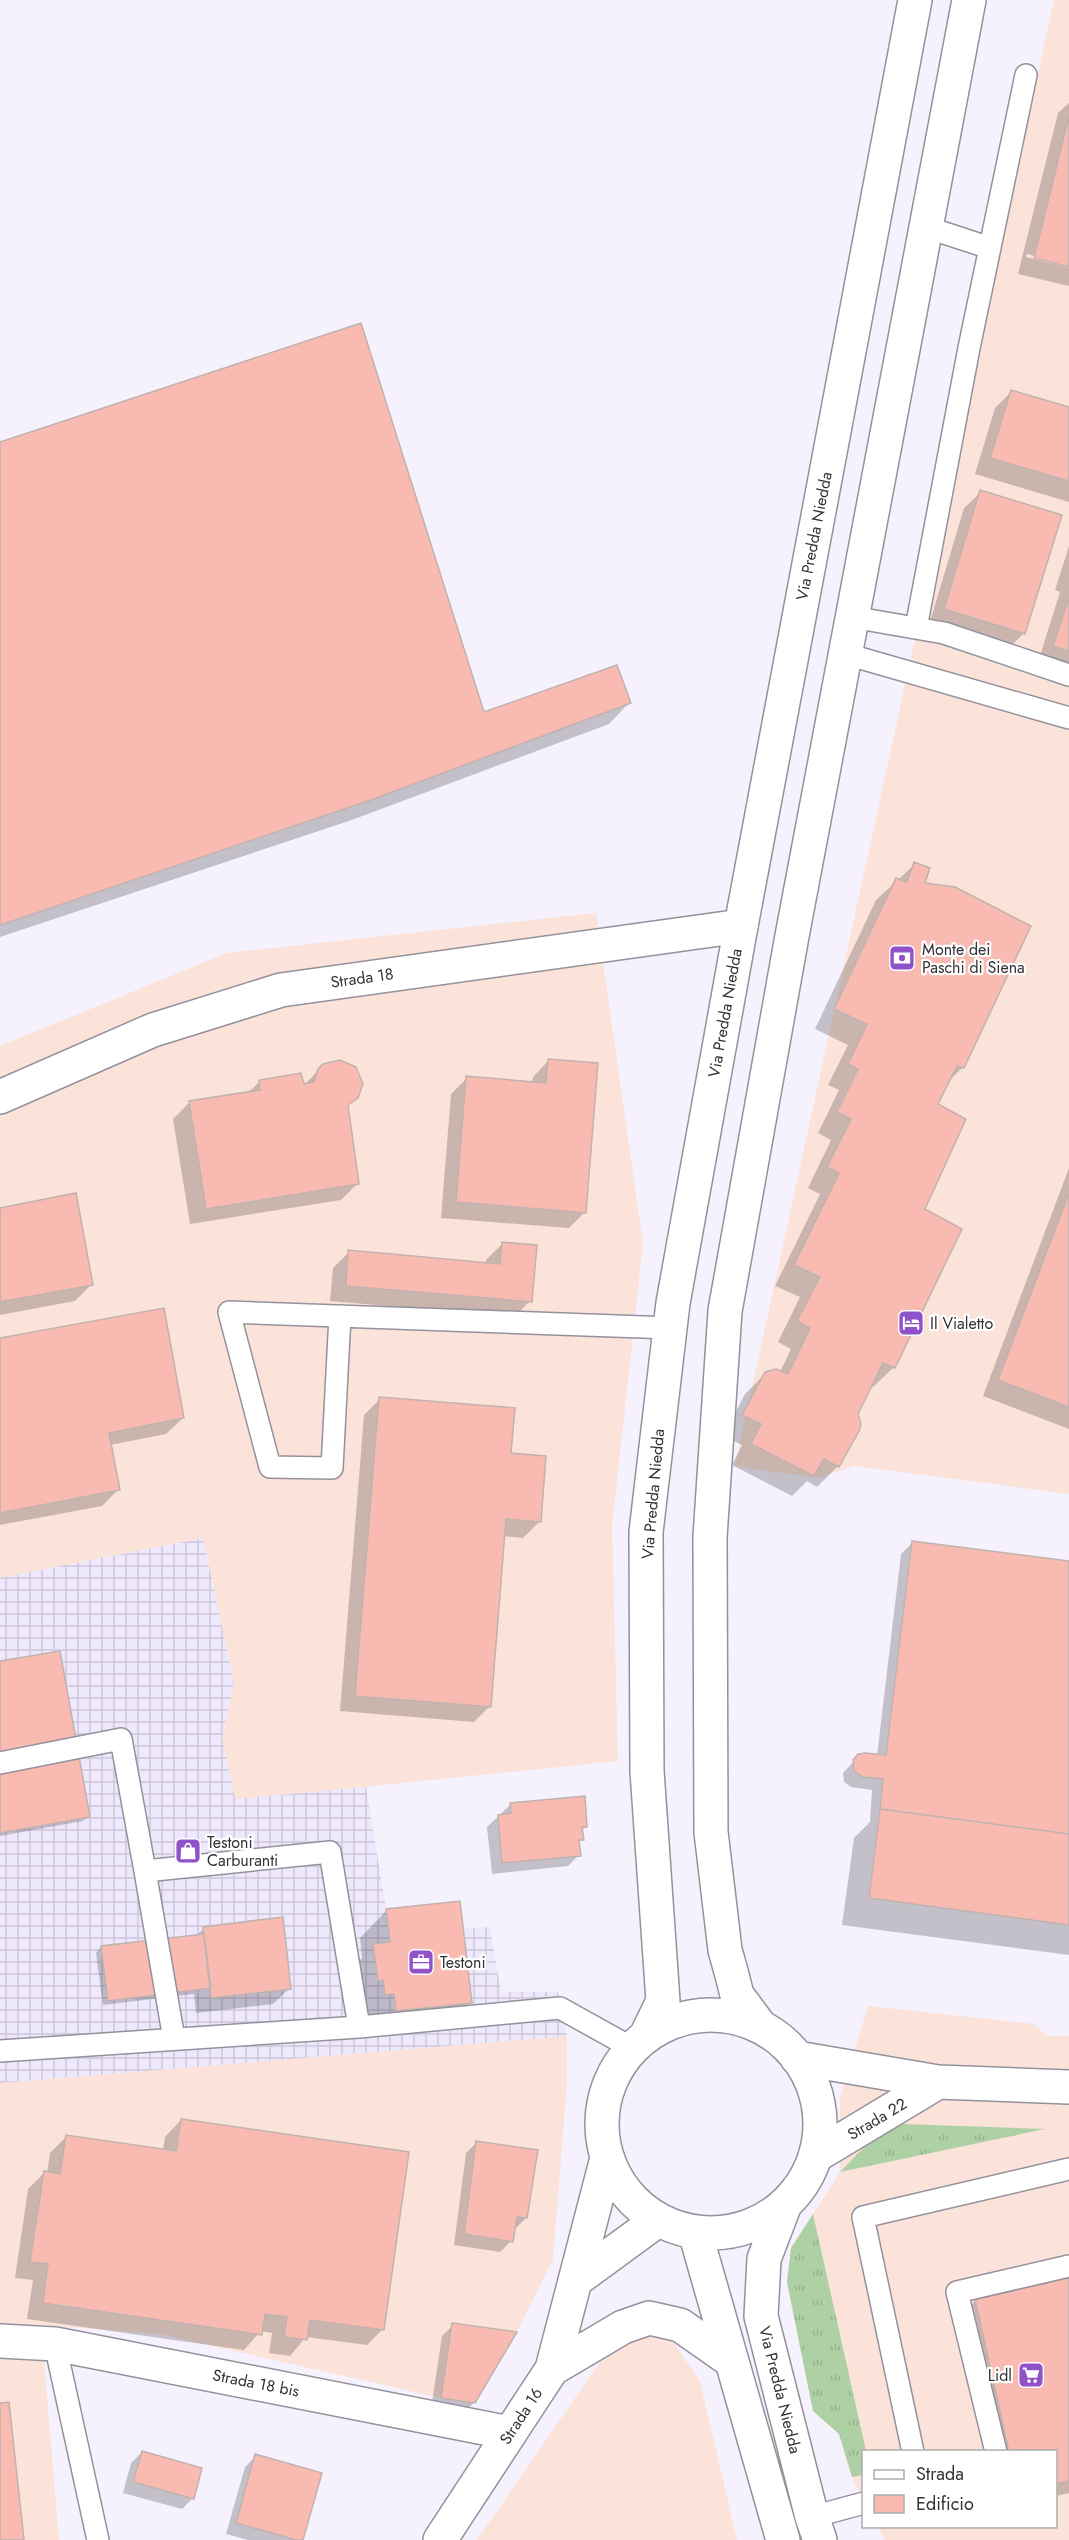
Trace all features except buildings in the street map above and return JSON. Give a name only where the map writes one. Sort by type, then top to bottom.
[{"type":"main road","name":"Via Predda Niedda","points":[[607,2158],[602,2129],[604,2099],[615,2072],[640,2041],[663,2001],[647,1771],[646,1532],[670,1328],[741,926],[915,0]]},
{"type":"main road","points":[[760,2026],[737,1995],[725,1950],[711,1832],[710,1538],[725,1311],[852,617],[969,0]]},
{"type":"main road","name":"Strada 18","points":[[0,1097],[153,1030],[281,990],[741,926]]},
{"type":"main road","points":[[607,2158],[618,2183],[636,2204],[658,2220],[695,2232],[728,2232],[758,2223],[785,2204],[804,2181],[815,2156],[820,2130],[818,2104],[811,2080],[797,2058],[780,2040],[760,2026],[737,2018],[714,2014],[691,2016],[668,2023],[640,2041]]},
{"type":"main road","name":"Strada 22","points":[[797,2058],[938,2082],[1069,2087]]},
{"type":"main road","name":"Strada 22","points":[[815,2156],[938,2082]]},
{"type":"main road","name":"Strada 16","points":[[440,2540],[552,2369],[607,2158]]},
{"type":"main road","name":"Via Predda Niedda","points":[[785,2204],[764,2259],[761,2316],[816,2528]]},
{"type":"main road","points":[[576,2280],[658,2220]]},
{"type":"main road","points":[[695,2232],[783,2540]]},
{"type":"main road","points":[[552,2369],[623,2327],[650,2318],[680,2325],[730,2360]]},
{"type":"main road","name":"Strada 18 bis","points":[[0,2341],[56,2343],[510,2433]]},
{"type":"lane","points":[[916,628],[1026,75]]},
{"type":"lane","points":[[926,227],[990,248]]},
{"type":"lane","points":[[852,617],[944,633],[1069,675]]},
{"type":"lane","points":[[846,654],[1069,718]]},
{"type":"lane","points":[[340,1316],[332,1468],[270,1467],[229,1312],[340,1316],[670,1328]]},
{"type":"lane","points":[[0,1763],[121,1739],[174,2039]]},
{"type":"lane","points":[[145,1871],[330,1852],[358,2027]]},
{"type":"lane","points":[[0,2051],[358,2027],[560,2008],[640,2041]]},
{"type":"lane","points":[[913,2450],[863,2217],[1069,2169]]},
{"type":"lane","points":[[996,2450],[957,2292],[1069,2266]]},
{"type":"lane","points":[[56,2343],[98,2540]]},
{"type":"lane","points":[[816,2528],[862,2505]]},
{"type":"shaded area","points":[[1054,0],[1069,0],[1069,1494],[855,1466],[818,1478],[735,1466]]},
{"type":"shaded area","points":[[596,913],[643,1244],[612,1526],[618,1761],[235,1800],[222,1738],[234,1683],[203,1538],[0,1578],[0,1046],[227,953]]},
{"type":"shaded area","name":"Testoni Carburanti","points":[[203,1538],[234,1683],[222,1738],[235,1799],[366,1787],[386,1909],[460,1901],[464,1929],[490,1927],[501,1992],[558,1992],[567,2036],[0,2083],[0,1578]]},
{"type":"shaded area","points":[[868,2006],[1034,2024],[1047,2036],[1069,2036],[1069,2540],[885,2540],[879,2528],[1057,2528],[1057,2450],[862,2450],[862,2497],[852,2477],[839,2434],[813,2411],[787,2282],[791,2248],[840,2172],[840,2098]]},
{"type":"shaded area","points":[[567,2036],[567,2083],[553,2259],[517,2332],[478,2400],[470,2404],[441,2398],[160,2334],[41,2325],[59,2540],[0,2540],[0,2083]]},
{"type":"shaded area","points":[[644,2334],[670,2338],[700,2381],[737,2540],[477,2540],[611,2346]]},
{"type":"green space","points":[[903,2124],[1045,2129],[840,2172],[872,2139]]},
{"type":"green space","points":[[813,2214],[866,2450],[862,2450],[862,2475],[852,2477],[839,2434],[813,2411],[787,2282],[791,2248]]},
{"type":"place","name":"Monte dei Paschi di Siena","points":[[902,958]]},
{"type":"place","name":"Il Vialetto","points":[[911,1323]]},
{"type":"place","name":"Testoni Carburanti","points":[[188,1851]]},
{"type":"place","name":"Testoni","points":[[421,1962]]},
{"type":"place","name":"Lidl","points":[[1031,2375]]}]
